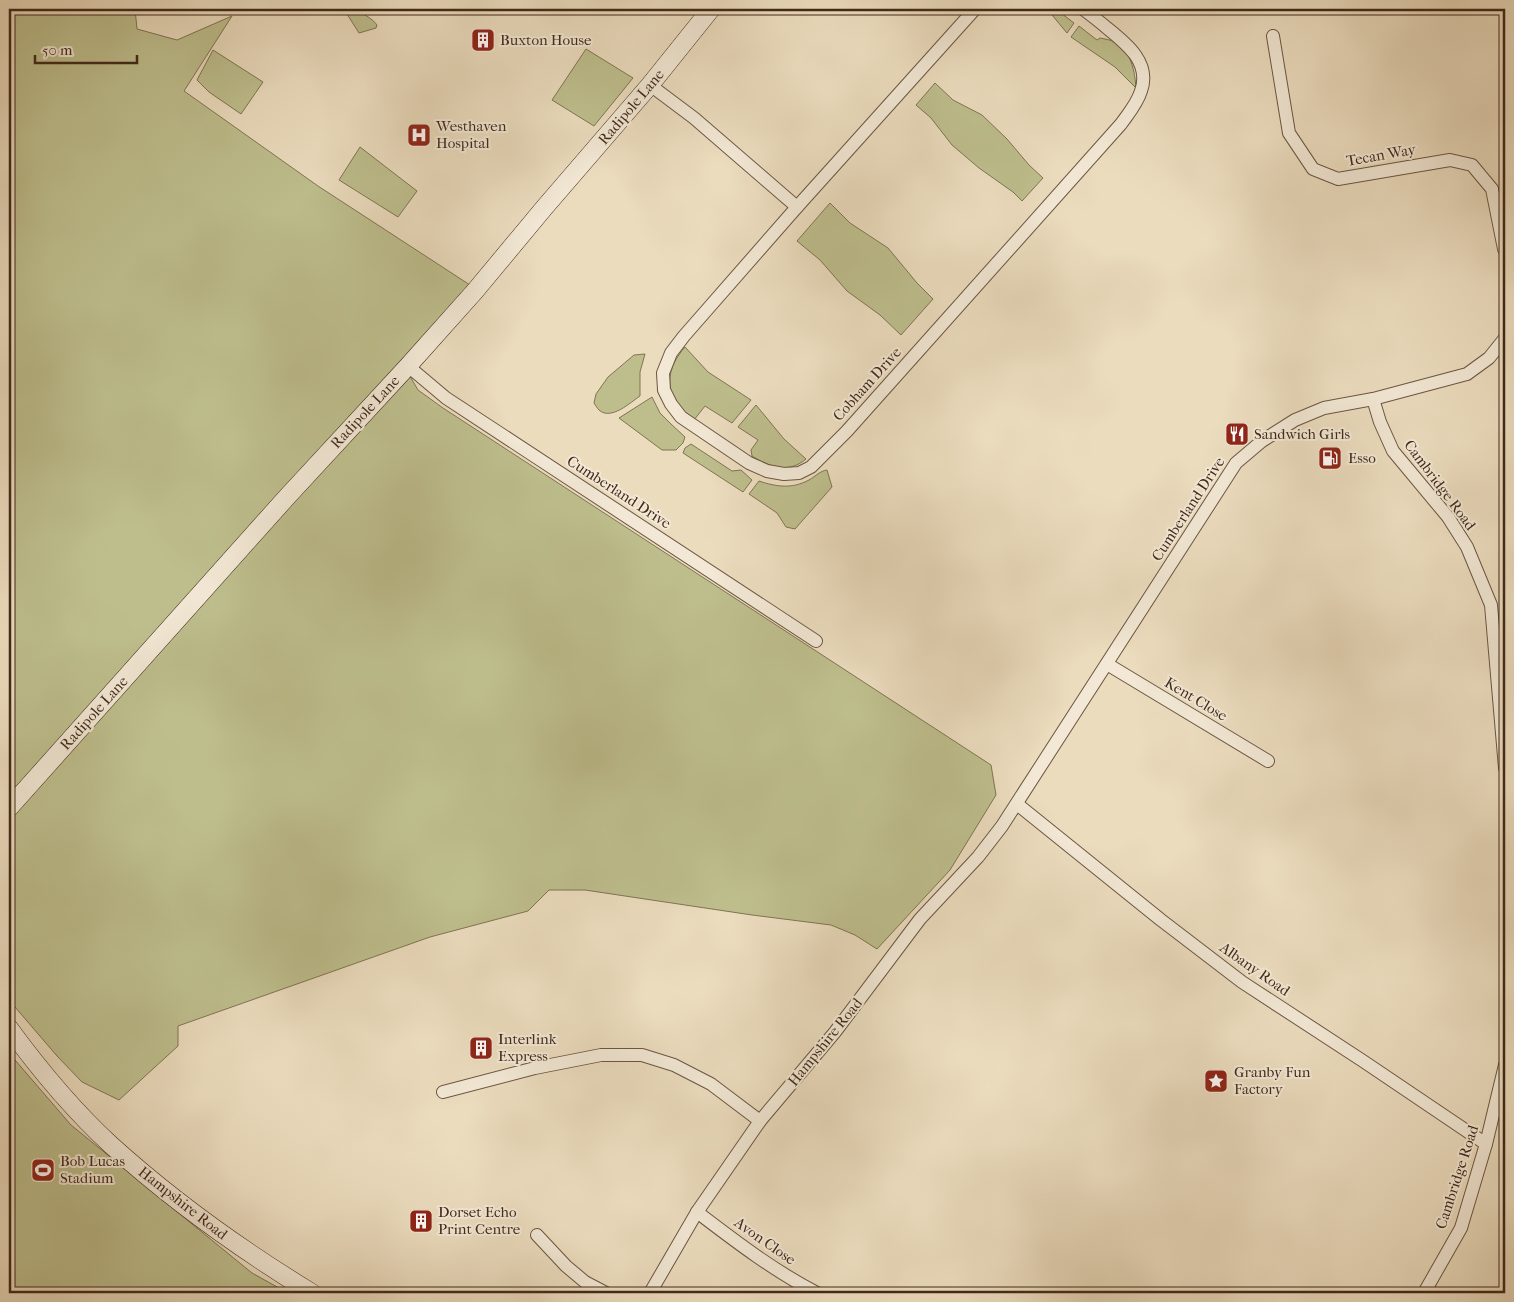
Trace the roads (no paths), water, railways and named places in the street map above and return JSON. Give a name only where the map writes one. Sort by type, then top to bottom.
[{"type":"main road","name":"Radipole Lane","points":[[9,808],[286,498],[475,291],[712,9]]},
{"type":"main road","name":"Hampshire Road","points":[[9,1028],[30,1056],[75,1108],[110,1144],[173,1198],[216,1231],[272,1269],[312,1293]]},
{"type":"street","name":"Cobham Drive","points":[[971,10],[684,336],[671,354],[663,373],[664,390],[671,404],[681,417],[749,463],[767,471],[784,474],[799,473],[811,467],[847,431],[1121,124],[1141,93],[1144,82],[1142,69],[1137,56],[1128,44],[1085,9]]},
{"type":"street","name":"Tecan Way","points":[[1273,36],[1289,132],[1313,169],[1338,179],[1450,160],[1472,165],[1492,189],[1505,250]]},
{"type":"street","points":[[650,85],[694,118],[797,207]]},
{"type":"street","name":"Cumberland Drive","points":[[1017,804],[1236,463],[1262,441],[1295,420],[1324,408],[1373,399],[1468,374],[1488,358],[1505,338]]},
{"type":"street","name":"Cumberland Drive","points":[[408,366],[446,398],[816,641]]},
{"type":"street","name":"Cambridge Road","points":[[1373,399],[1380,422],[1393,451],[1448,517],[1467,547],[1491,605],[1505,768]]},
{"type":"street","name":"Kent Close","points":[[1107,664],[1268,761]]},
{"type":"street","name":"Hampshire Road","points":[[650,1293],[697,1212],[760,1121],[835,1032],[920,919],[978,857],[1017,804]]},
{"type":"street","name":"Albany Road","points":[[1017,804],[1161,920],[1242,982],[1486,1144]]},
{"type":"street","points":[[443,1092],[535,1068],[601,1055],[642,1055],[674,1064],[711,1084],[760,1121]]},
{"type":"street","name":"Cambridge Road","points":[[1424,1293],[1461,1228],[1486,1144],[1505,1065]]},
{"type":"street","name":"Avon Close","points":[[697,1212],[792,1280],[817,1293]]},
{"type":"street","points":[[538,1235],[566,1266],[585,1282],[606,1293]]},
{"type":"place","name":"Buxton House","points":[[483,40]]},
{"type":"place","name":"Westhaven Hospital","points":[[419,135]]},
{"type":"place","name":"Sandwich Girls","points":[[1237,434]]},
{"type":"place","name":"Esso","points":[[1330,458]]},
{"type":"place","name":"Interlink Express","points":[[481,1048]]},
{"type":"place","name":"Granby Fun Factory","points":[[1216,1081]]},
{"type":"place","name":"Bob Lucas Stadium","points":[[43,1170]]},
{"type":"place","name":"Dorset Echo Print Centre","points":[[421,1221]]}]
